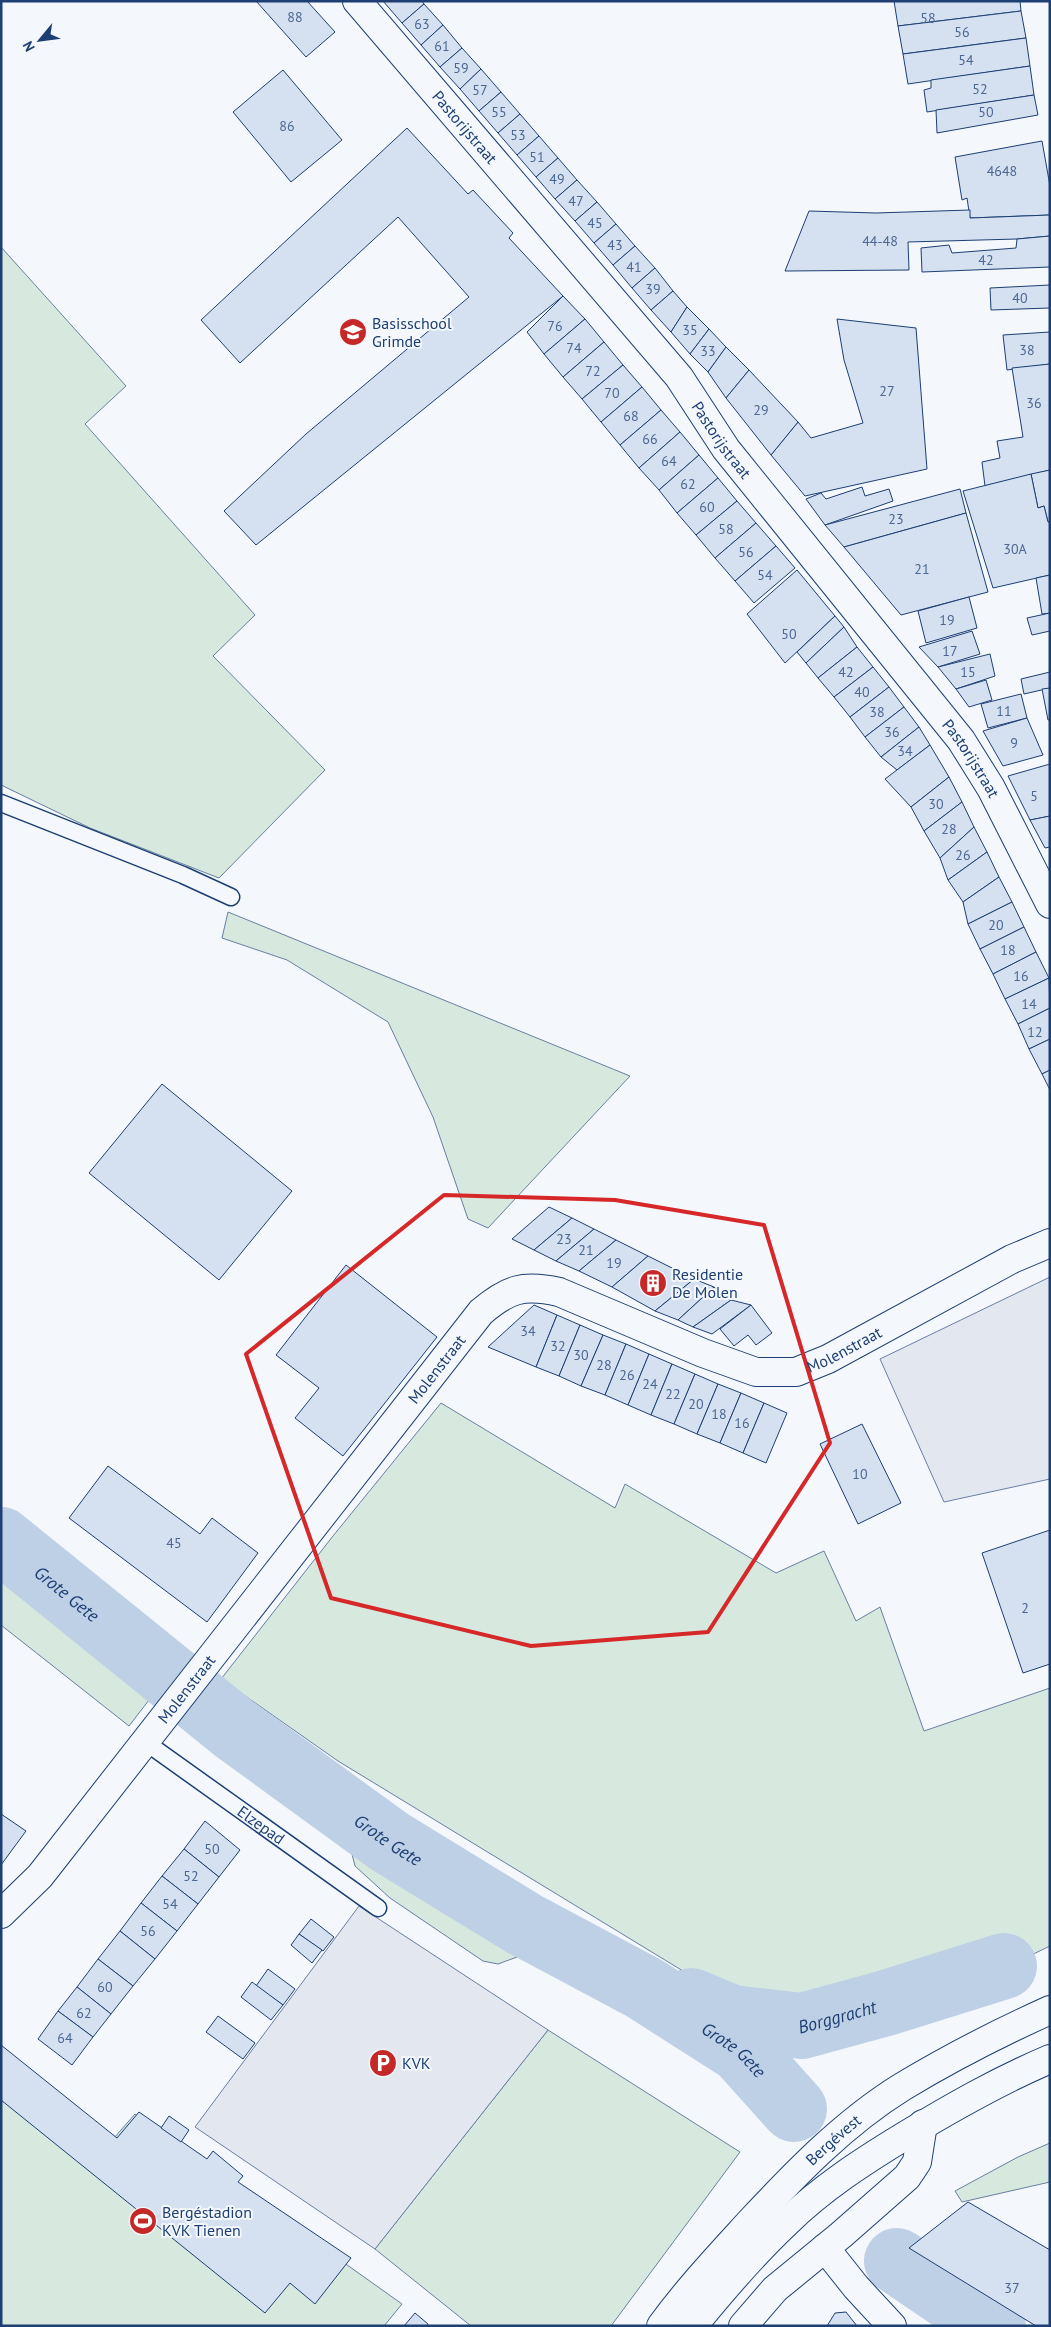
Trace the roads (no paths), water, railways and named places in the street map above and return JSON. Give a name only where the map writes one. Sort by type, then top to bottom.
[{"type":"street","name":"Pastorijstraat","points":[[357,1],[678,376],[726,449],[960,740],[991,788],[1050,904]]},
{"type":"street","name":"Molenstraat","points":[[1,1914],[40,1876],[481,1312],[498,1297],[521,1288],[538,1287],[559,1292],[756,1372],[796,1372],[828,1358],[1012,1259],[1050,1243]]},
{"type":"street","name":"Bergévest","points":[[661,2326],[676,2305],[719,2256],[799,2170],[838,2135],[901,2088],[974,2046],[1050,2010]]},
{"type":"street","name":"Bergévest","points":[[694,2326],[739,2271],[788,2221],[858,2164],[985,2089],[1050,2059]]},
{"type":"street","points":[[743,2326],[775,2289],[907,2177],[917,2162],[923,2124]]},
{"type":"street","points":[[824,2248],[856,2287],[892,2326]]},
{"type":"lane","points":[[1,803],[183,875],[231,897]]},
{"type":"lane","name":"Elzepad","points":[[144,1741],[378,1908]]},
{"type":"waterway","name":"Grote Gete","points":[[1,1540],[236,1730],[390,1842],[524,1924],[644,1988],[741,2050],[794,2109]]},
{"type":"waterway","name":"Borggracht","points":[[691,2001],[732,2018],[802,2026],[886,2003],[1004,1966]]},
{"type":"waterway","name":"Grote Gete","points":[[897,2261],[993,2326]]},
{"type":"place","name":"Basisschool Grimde","points":[[353,332]]},
{"type":"place","name":"Residentie De Molen","points":[[653,1283]]},
{"type":"place","name":"KVK","points":[[383,2063]]},
{"type":"place","name":"Bergéstadion KVK Tienen","points":[[143,2221]]}]
